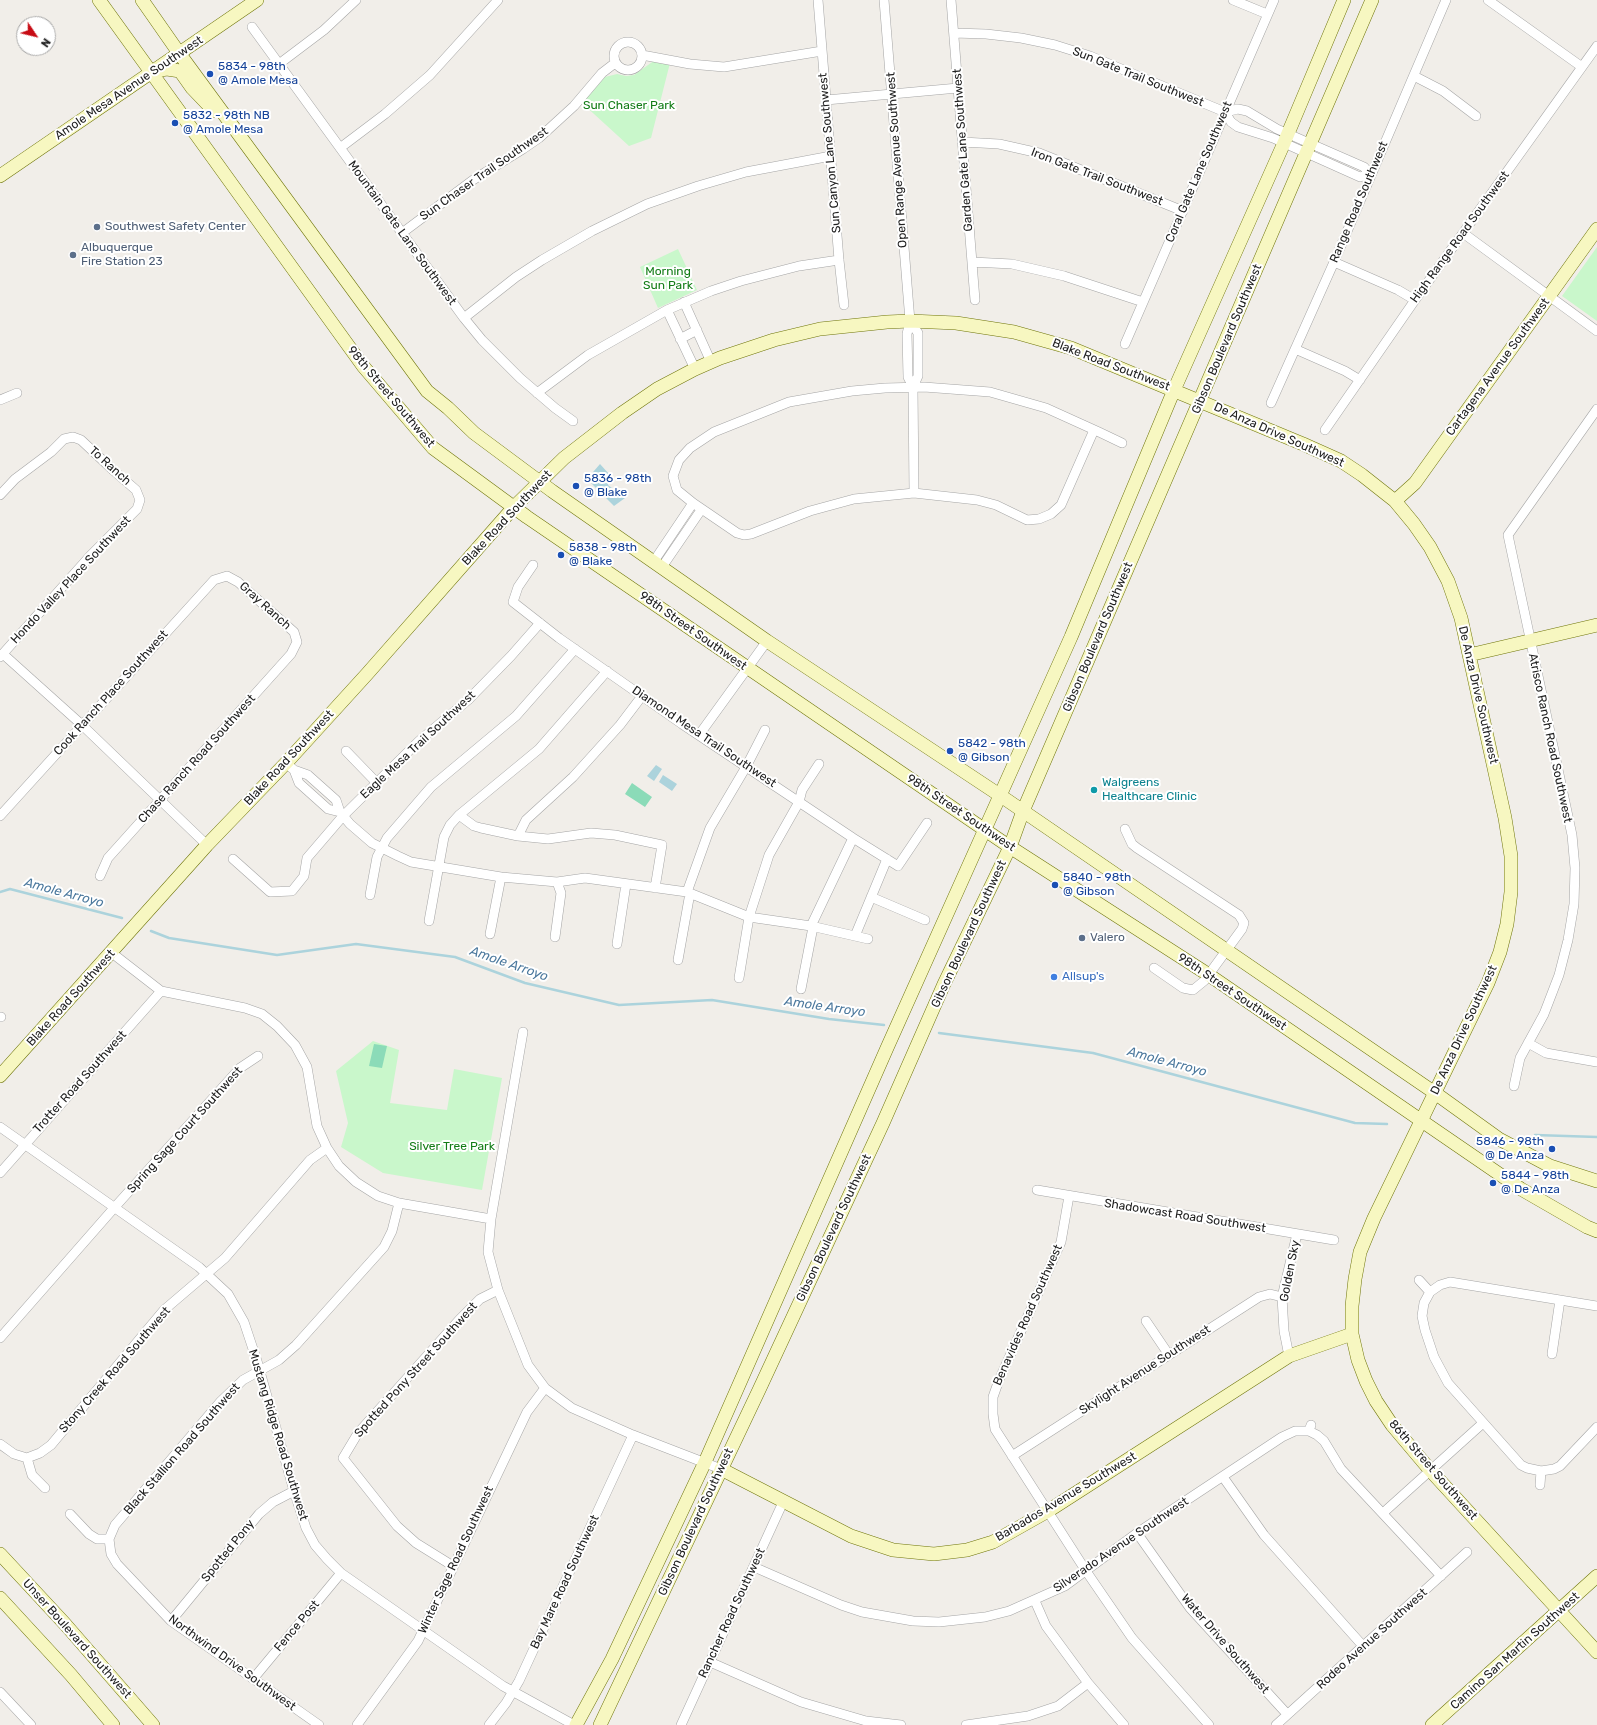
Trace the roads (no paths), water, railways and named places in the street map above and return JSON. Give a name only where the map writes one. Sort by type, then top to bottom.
[{"type":"street","name":"98th Street Southwest","points":[[99,0],[362,366],[433,448],[514,508],[1010,847],[1208,975],[1521,1189],[1587,1227],[1597,1231]]},
{"type":"street","points":[[142,0],[179,53],[427,391],[448,408],[474,433],[539,482],[767,641],[1001,796],[1435,1093],[1499,1139],[1550,1166],[1597,1181]]},
{"type":"street","name":"Amole Mesa Avenue Southwest","points":[[0,176],[257,0]]},
{"type":"street","points":[[279,64],[324,30],[356,0]]},
{"type":"street","points":[[340,148],[385,114],[430,75],[450,55],[498,0]]},
{"type":"street","name":"Sun Canyon Lane Southwest","points":[[818,0],[844,305]]},
{"type":"street","name":"Open Range Avenue Southwest","points":[[884,0],[910,321]]},
{"type":"street","name":"Garden Gate Lane Southwest","points":[[951,0],[975,300]]},
{"type":"street","points":[[1233,0],[1267,14]]},
{"type":"street","name":"Coral Gate Lane Southwest","points":[[1125,344],[1274,0]]},
{"type":"street","name":"Gibson Boulevard Southwest","points":[[575,1725],[612,1659],[705,1462],[887,1048],[1071,637],[1174,390],[1286,138],[1344,0]]},
{"type":"street","name":"Gibson Boulevard Southwest","points":[[600,1725],[879,1130],[943,987],[1010,847],[1023,811],[1372,0]]},
{"type":"street","name":"Range Road Southwest","points":[[1271,403],[1334,262],[1370,174],[1446,0]]},
{"type":"street","points":[[1488,0],[1582,67]]},
{"type":"street","name":"Mountain Gate Lane Southwest","points":[[252,27],[464,318],[491,349],[537,393],[574,421]]},
{"type":"street","name":"Sun Gate Trail Southwest","points":[[954,33],[986,34],[1021,38],[1055,45],[1116,66],[1225,112],[1235,125],[1248,130],[1286,138]]},
{"type":"street","points":[[626,42],[635,43],[641,50],[642,55],[640,64],[632,70],[620,68],[615,63],[615,49],[626,42]]},
{"type":"street","name":"High Range Road Southwest","points":[[1325,430],[1415,300],[1597,46]]},
{"type":"street","points":[[642,55],[690,64],[724,67],[822,51]]},
{"type":"street","name":"Sun Chaser Trail Southwest","points":[[402,233],[474,180],[539,138],[574,106],[602,73],[615,63]]},
{"type":"street","points":[[151,72],[167,69],[180,71],[209,107],[234,126]]},
{"type":"street","points":[[1414,76],[1443,91],[1476,116]]},
{"type":"street","points":[[826,100],[958,88]]},
{"type":"street","name":"Sun Gate Trail Southwest","points":[[1225,112],[1238,109],[1247,111],[1286,138]]},
{"type":"street","points":[[1248,130],[1254,116]]},
{"type":"street","points":[[1286,138],[1309,148],[1360,177],[1370,174]]},
{"type":"street","name":"Iron Gate Trail Southwest","points":[[962,142],[999,144],[1039,153],[1183,212]]},
{"type":"street","points":[[464,318],[505,286],[542,260],[592,231],[647,204],[698,186],[746,172],[831,156]]},
{"type":"street","name":"Cartagena Avenue Southwest","points":[[1395,502],[1415,483],[1426,469],[1597,228]]},
{"type":"street","points":[[1463,233],[1597,331]]},
{"type":"street","points":[[537,393],[588,355],[666,310],[684,302],[741,281],[777,271],[839,260]]},
{"type":"street","points":[[972,262],[1012,264],[1064,276],[1143,302]]},
{"type":"street","points":[[1334,262],[1398,290],[1415,300]]},
{"type":"street","points":[[684,302],[711,362]]},
{"type":"street","points":[[666,310],[695,369]]},
{"type":"street","points":[[910,321],[918,333],[918,376],[913,387],[914,493]]},
{"type":"street","points":[[910,321],[907,334],[908,377],[913,387]]},
{"type":"street","name":"Blake Road Southwest","points":[[0,1076],[112,953],[207,845],[290,766],[514,508],[569,454],[612,420],[657,389],[711,362],[774,340],[820,329],[864,323],[910,321],[970,324],[1032,336],[1071,348],[1187,395]]},
{"type":"street","points":[[680,339],[697,330]]},
{"type":"street","points":[[1295,349],[1345,371],[1360,380]]},
{"type":"street","points":[[907,351],[918,351]]},
{"type":"street","points":[[1094,430],[1061,505],[1056,511],[1044,517],[1027,520],[996,505],[977,500],[914,493],[854,499],[810,510],[751,534],[744,535],[736,533],[701,510],[677,490],[673,476],[679,460],[690,448],[714,432],[789,402],[852,391],[913,387],[961,388],[990,392],[1046,408],[1094,430],[1122,443]]},
{"type":"street","points":[[0,400],[17,393]]},
{"type":"street","name":"De Anza Drive Southwest","points":[[1187,395],[1341,461],[1362,475],[1395,502],[1414,524],[1440,563],[1455,599],[1505,818],[1511,856],[1511,892],[1500,952],[1488,983],[1421,1121]]},
{"type":"street","name":"Atrisco Ranch Road Southwest","points":[[1514,1086],[1520,1058],[1544,1014],[1559,975],[1568,940],[1574,904],[1575,868],[1572,834],[1508,535],[1597,409]]},
{"type":"street","name":"To Ranch","points":[[0,495],[15,479],[51,452],[64,439],[73,437],[81,440],[136,490],[140,500]]},
{"type":"street","name":"Hondo Valley Place Southwest","points":[[2,656],[90,556],[137,509],[140,500]]},
{"type":"street","points":[[658,564],[670,538],[693,503]]},
{"type":"street","points":[[658,564],[679,543],[701,510]]},
{"type":"street","points":[[670,538],[679,543]]},
{"type":"street","name":"Diamond Mesa Trail Southwest","points":[[533,565],[518,587],[513,602],[575,649],[642,696],[853,838],[898,866],[927,823]]},
{"type":"street","name":"Gray Ranch","points":[[227,576],[238,582],[294,632],[297,642]]},
{"type":"street","name":"Cook Ranch Place Southwest","points":[[0,816],[214,580],[227,576]]},
{"type":"street","name":"Eagle Mesa Trail Southwest","points":[[233,859],[270,892],[292,891],[304,876],[307,858],[342,814],[419,741],[468,700],[511,656],[540,623]]},
{"type":"street","points":[[1469,655],[1530,642],[1597,625]]},
{"type":"street","points":[[699,735],[767,641]]},
{"type":"street","name":"Chase Ranch Road Southwest","points":[[100,876],[108,858],[291,654],[297,642]]},
{"type":"street","points":[[370,895],[377,857],[387,838],[431,788],[516,716],[575,649]]},
{"type":"street","points":[[2,656],[82,725],[207,845]]},
{"type":"street","points":[[429,921],[444,837],[450,825],[459,814],[539,749],[607,671]]},
{"type":"street","points":[[518,836],[526,820],[573,777],[620,725],[642,696]]},
{"type":"street","points":[[678,960],[688,893],[710,828],[766,730]]},
{"type":"street","points":[[346,751],[376,782]]},
{"type":"street","points":[[739,978],[749,917],[769,855],[799,802],[802,790],[819,764]]},
{"type":"street","points":[[290,766],[308,775],[336,800],[342,814],[372,843],[411,862],[501,877],[557,882],[585,878],[688,893],[749,917],[812,926],[868,939]]},
{"type":"street","points":[[290,766],[299,783],[328,809],[342,814]]},
{"type":"street","points":[[316,798],[323,789]]},
{"type":"street","points":[[459,814],[474,826],[518,836],[548,839],[591,833],[615,835],[662,845],[655,888]]},
{"type":"street","points":[[1125,829],[1132,844],[1137,848],[1239,915],[1244,923],[1227,950],[1198,988],[1193,990],[1182,988],[1154,968]]},
{"type":"street","points":[[801,989],[812,926],[853,838]]},
{"type":"street","points":[[855,936],[887,859]]},
{"type":"street","points":[[490,934],[501,877]]},
{"type":"street","points":[[555,936],[561,893],[557,882]]},
{"type":"street","points":[[617,944],[626,884]]},
{"type":"street","points":[[871,897],[925,920]]},
{"type":"street","points":[[112,953],[161,991],[245,1008],[262,1014],[277,1026],[295,1045],[307,1067],[317,1126],[327,1148],[339,1166],[356,1182],[378,1196],[399,1203],[491,1219]]},
{"type":"street","name":"Trotter Road Southwest","points":[[0,1173],[161,991]]},
{"type":"street","points":[[523,1032],[491,1219],[488,1252],[498,1290],[528,1365],[545,1388],[572,1408],[633,1435],[721,1469]]},
{"type":"street","points":[[1528,1043],[1546,1053],[1597,1062]]},
{"type":"street","name":"Spring Sage Court Southwest","points":[[0,1338],[240,1068],[258,1056]]},
{"type":"street","name":"86th Street Southwest","points":[[1421,1121],[1374,1218],[1360,1252],[1352,1299],[1352,1334],[1358,1360],[1376,1401],[1396,1430],[1430,1470],[1597,1652]]},
{"type":"street","name":"Mustang Ridge Road Southwest","points":[[0,1127],[207,1274],[228,1294],[244,1322],[306,1528],[315,1545],[341,1573],[512,1692],[575,1725]]},
{"type":"street","name":"Stony Creek Road Southwest","points":[[27,1458],[40,1454],[51,1445],[164,1310],[225,1258],[310,1160],[327,1148]]},
{"type":"street","name":"Shadowcast Road Southwest","points":[[1037,1190],[1334,1240]]},
{"type":"street","name":"Benavides Road Southwest","points":[[1069,1196],[1061,1242],[999,1380],[993,1397],[995,1429],[1086,1571],[1132,1638],[1209,1725]]},
{"type":"street","name":"Black Stallion Road Southwest","points":[[109,1539],[115,1525],[221,1401],[243,1380],[279,1360],[296,1345],[384,1247],[392,1231],[399,1203]]},
{"type":"street","name":"Golden Sky","points":[[1289,1356],[1284,1331],[1282,1297],[1297,1234]]},
{"type":"street","points":[[1419,1280],[1430,1292]]},
{"type":"street","points":[[1597,1306],[1455,1283],[1444,1283],[1430,1292],[1424,1303],[1422,1316],[1434,1357],[1448,1383],[1522,1465],[1533,1470],[1541,1471],[1548,1471],[1560,1466],[1597,1427]]},
{"type":"street","name":"Spotted Pony Street Southwest","points":[[453,1566],[416,1543],[397,1526],[343,1458],[358,1433],[459,1320],[480,1299],[498,1290]]},
{"type":"street","name":"Skylight Avenue Southwest","points":[[1012,1456],[1259,1297],[1270,1294],[1282,1297]]},
{"type":"street","points":[[1552,1354],[1560,1300]]},
{"type":"street","points":[[1146,1321],[1169,1355]]},
{"type":"street","name":"Barbados Avenue Southwest","points":[[721,1469],[784,1500],[851,1536],[893,1550],[934,1554],[967,1550],[993,1542],[1048,1511],[1289,1356],[1352,1334]]},
{"type":"street","name":"Winter Sage Road Southwest","points":[[357,1725],[418,1641],[527,1412],[545,1388]]},
{"type":"street","points":[[1441,1576],[1383,1513],[1483,1423]]},
{"type":"street","name":"Silverado Avenue Southwest","points":[[754,1567],[841,1605],[862,1612],[914,1620],[939,1622],[985,1617],[1009,1611],[1035,1601],[1065,1586],[1137,1533],[1282,1437],[1295,1431],[1310,1428],[1324,1441],[1341,1469],[1383,1513]]},
{"type":"street","name":"Bay Mare Road Southwest","points":[[489,1725],[512,1692],[633,1435]]},
{"type":"street","points":[[0,1444],[14,1454],[27,1458],[32,1475],[45,1488]]},
{"type":"street","points":[[1540,1485],[1541,1471]]},
{"type":"street","points":[[1223,1477],[1264,1535],[1363,1646]]},
{"type":"street","name":"Spotted Pony","points":[[171,1621],[259,1514],[273,1502],[294,1491]]},
{"type":"street","name":"Rancher Road Southwest","points":[[681,1725],[784,1500]]},
{"type":"street","points":[[70,1514],[93,1537],[97,1539],[109,1539]]},
{"type":"street","name":"Water Drive Southwest","points":[[1137,1533],[1190,1608],[1287,1714]]},
{"type":"street","name":"Northwind Drive Southwest","points":[[109,1539],[111,1554],[117,1564],[171,1621],[319,1725]]},
{"type":"street","name":"Rodeo Avenue Southwest","points":[[1276,1725],[1467,1552]]},
{"type":"street","name":"Unser Boulevard Southwest","points":[[0,1554],[70,1630],[153,1725]]},
{"type":"street","name":"Fence Post","points":[[253,1679],[341,1573]]},
{"type":"street","name":"Camino San Martin Southwest","points":[[1432,1725],[1597,1576]]},
{"type":"street","points":[[0,1598],[66,1670],[113,1725]]},
{"type":"street","points":[[1035,1601],[1046,1626],[1088,1683],[1124,1725]]},
{"type":"street","points":[[710,1662],[801,1702],[866,1723],[901,1725]]},
{"type":"street","points":[[966,1725],[1028,1716],[1058,1706],[1088,1683]]},
{"type":"street","points":[[0,1692],[31,1725]]},
{"type":"water","points":[[600,464],[609,474],[608,485],[625,498],[614,506],[587,479]]},
{"type":"water","points":[[656,765],[662,769],[654,781],[647,776]]},
{"type":"water","points":[[663,775],[677,784],[672,791],[659,782]]},
{"type":"waterway","name":"Amole Arroyo","points":[[0,892],[10,889],[122,918]]},
{"type":"waterway","name":"Amole Arroyo","points":[[151,931],[169,938],[277,955],[356,944],[455,957],[525,983],[619,1005],[712,1000],[829,1019],[884,1025]]},
{"type":"waterway","name":"Amole Arroyo","points":[[939,1033],[1093,1053],[1355,1123],[1387,1124]]},
{"type":"waterway","name":"Amole Arroyo","points":[[1535,1135],[1597,1137]]},
{"type":"place","name":"5834 - 98th @ Amole Mesa","points":[[210,74]]},
{"type":"place","name":"5832 - 98th NB @ Amole Mesa","points":[[175,123]]},
{"type":"place","name":"Southwest Safety Center","points":[[97,227]]},
{"type":"place","name":"Albuquerque Fire Station 23","points":[[73,255]]},
{"type":"place","name":"5836 - 98th @ Blake","points":[[576,486]]},
{"type":"place","name":"5838 - 98th @ Blake","points":[[561,555]]},
{"type":"place","name":"5842 - 98th @ Gibson","points":[[950,751]]},
{"type":"place","name":"Walgreens Healthcare Clinic","points":[[1094,790]]},
{"type":"place","name":"5840 - 98th @ Gibson","points":[[1055,885]]},
{"type":"place","name":"Valero","points":[[1082,938]]},
{"type":"place","name":"Allsup's","points":[[1054,977]]},
{"type":"place","name":"5846 - 98th @ De Anza","points":[[1552,1149]]},
{"type":"place","name":"5844 - 98th @ De Anza","points":[[1493,1183]]},
{"type":"park label","name":"Sun Chaser Park","points":[[629,106]]},
{"type":"park label","name":"Morning Sun Park","points":[[668,279]]},
{"type":"park label","name":"Silver Tree Park","points":[[452,1147]]}]
